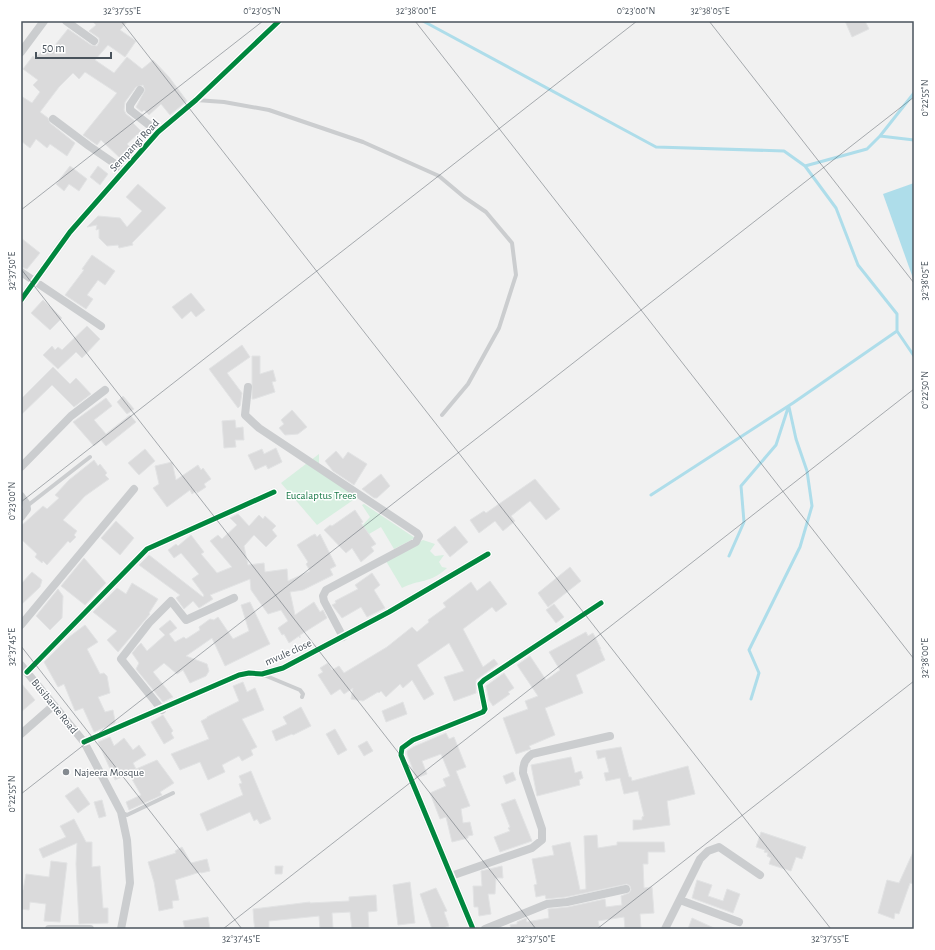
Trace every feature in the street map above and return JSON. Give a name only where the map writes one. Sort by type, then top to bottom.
[{"type":"street","points":[[21,52],[44,21]]},
{"type":"street","points":[[66,21],[94,41]]},
{"type":"street","name":"Sempangi Road","points":[[21,300],[70,232],[158,132],[196,100],[279,21]]},
{"type":"street","points":[[140,90],[130,105],[130,110],[158,132]]},
{"type":"street","points":[[53,119],[88,146],[124,170]]},
{"type":"street","points":[[21,272],[101,326]]},
{"type":"street","points":[[248,387],[245,415],[259,428],[417,533],[419,536],[416,542],[326,590],[323,596],[324,601],[343,637]]},
{"type":"street","points":[[21,467],[71,416],[105,390]]},
{"type":"street","points":[[21,624],[134,489]]},
{"type":"street","points":[[27,672],[147,549],[274,492]]},
{"type":"street","points":[[21,496],[27,506],[26,512],[21,517]]},
{"type":"street","name":"mvule close","points":[[84,742],[162,710],[239,675],[249,673],[262,674],[276,671],[343,637],[488,554]]},
{"type":"street","points":[[162,710],[121,659],[149,622],[171,601],[186,620],[234,598]]},
{"type":"street","points":[[473,929],[401,754],[402,748],[412,740],[483,712],[485,705],[480,684],[484,680],[601,604]]},
{"type":"street","name":"Busibante Road","points":[[21,665],[84,742],[121,812],[126,840],[130,882],[121,929]]},
{"type":"street","points":[[21,734],[54,705]]},
{"type":"street","points":[[451,876],[532,848],[542,840],[542,829],[523,773],[523,766],[527,758],[532,754],[610,736]]},
{"type":"street","points":[[665,929],[700,859],[708,851],[719,847],[760,875]]},
{"type":"street","points":[[485,929],[547,904],[567,902],[626,889]]},
{"type":"street","points":[[680,900],[739,922]]},
{"type":"street","points":[[49,929],[90,929]]},
{"type":"lane","points":[[196,100],[224,102],[269,110],[363,142],[439,176],[464,197],[486,212],[512,243],[516,275],[499,328],[468,384],[442,415]]},
{"type":"lane","points":[[27,506],[90,457]]},
{"type":"lane","points":[[262,674],[300,690],[303,694],[302,697]]},
{"type":"lane","points":[[121,812],[127,815],[173,793]]},
{"type":"green space","name":"Eucalaptus Trees","points":[[319,454],[319,464],[359,496],[317,525],[281,483]]},
{"type":"green space","points":[[364,504],[415,538],[394,549],[381,527],[369,534],[362,526],[370,517],[362,505]]},
{"type":"green space","points":[[423,540],[435,544],[430,551],[435,556],[444,555],[439,562],[442,567],[447,568],[435,577],[402,588],[386,561]]},
{"type":"water","points":[[914,183],[914,281],[883,194]]},
{"type":"building","points":[[92,21],[128,21],[120,30],[136,41],[125,57],[108,45],[95,60],[114,73],[127,57],[142,69],[153,60],[169,77],[187,101],[170,115],[161,104],[149,115],[144,110],[142,112],[136,107],[145,90],[143,85],[136,87],[125,102],[124,110],[126,114],[135,121],[133,123],[141,131],[127,144],[131,148],[121,159],[101,140],[97,145],[83,135],[117,93],[85,72],[79,79],[73,73],[59,87],[40,112],[48,118],[50,123],[75,143],[67,156],[50,144],[47,148],[36,139],[30,148],[21,141],[21,96],[32,103],[40,92],[33,85],[38,80],[23,69],[33,56],[35,58],[47,46],[51,50],[68,29],[91,45],[97,46],[99,38],[89,31],[96,25]]},
{"type":"building","points":[[845,21],[865,21],[869,29],[852,37]]},
{"type":"building","points":[[70,166],[87,179],[79,191],[69,184],[64,191],[56,184]]},
{"type":"building","points":[[98,166],[108,174],[100,185],[90,177]]},
{"type":"building","points":[[138,184],[166,208],[132,243],[133,245],[119,248],[118,245],[107,246],[99,238],[99,229],[96,230],[97,225],[87,227],[98,216],[120,218],[127,227],[142,211],[126,197]]},
{"type":"building","points":[[21,238],[40,253],[27,269],[21,267]]},
{"type":"building","points":[[92,255],[115,271],[105,285],[98,280],[87,295],[93,299],[86,309],[65,295],[84,270],[82,269]]},
{"type":"building","points":[[191,293],[205,310],[196,317],[191,311],[182,319],[172,307]]},
{"type":"building","points":[[43,300],[62,318],[50,330],[31,313]]},
{"type":"building","points":[[87,326],[100,339],[82,358],[76,352],[58,369],[43,355],[52,346],[55,350],[58,347],[62,350]]},
{"type":"building","points":[[242,345],[250,357],[227,373],[242,393],[240,406],[238,408],[209,369]]},
{"type":"building","points":[[252,356],[260,356],[260,374],[273,370],[276,381],[272,382],[275,392],[254,399],[252,399]]},
{"type":"building","points":[[53,367],[70,384],[76,378],[91,394],[74,407],[52,385],[21,415],[21,399]]},
{"type":"building","points":[[123,396],[134,409],[127,414],[117,402]]},
{"type":"building","points":[[106,398],[112,406],[94,420],[106,434],[130,415],[136,422],[106,446],[101,440],[94,446],[73,422]]},
{"type":"building","points":[[292,410],[307,427],[298,434],[285,435],[279,428],[284,424],[281,420]]},
{"type":"building","points":[[235,420],[236,428],[243,427],[244,440],[235,440],[236,447],[224,448],[222,421]]},
{"type":"building","points":[[276,448],[282,462],[268,469],[266,465],[255,470],[248,455],[262,449],[264,454]]},
{"type":"building","points":[[145,449],[155,461],[139,475],[128,463]]},
{"type":"building","points":[[336,451],[343,459],[348,452],[367,464],[354,485],[333,471],[325,461]]},
{"type":"building","points":[[94,460],[98,466],[100,464],[107,473],[105,475],[109,479],[85,496],[63,520],[77,531],[74,535],[76,537],[70,543],[68,541],[47,565],[43,561],[42,563],[35,557],[37,554],[21,539],[21,526],[43,506],[47,509],[59,498],[55,495],[69,480]]},
{"type":"building","points":[[172,462],[176,480],[198,465],[201,470],[203,468],[211,479],[204,484],[206,487],[197,493],[196,491],[192,494],[190,490],[167,507],[153,488],[159,484],[155,466]]},
{"type":"building","points":[[381,474],[390,486],[377,498],[374,498],[362,489]]},
{"type":"building","points":[[535,479],[560,509],[546,520],[530,501],[511,516],[515,521],[503,531],[495,521],[479,533],[470,520],[484,511],[486,513]]},
{"type":"building","points":[[355,510],[363,522],[361,523],[376,544],[371,547],[374,551],[361,562],[352,548],[346,553],[324,530]]},
{"type":"building","points":[[238,514],[249,526],[259,515],[263,519],[265,516],[276,526],[272,530],[277,536],[266,547],[254,535],[244,546],[248,565],[264,563],[265,572],[287,569],[288,581],[310,571],[306,564],[308,562],[297,545],[315,534],[317,537],[320,534],[336,566],[330,569],[333,575],[303,590],[290,592],[295,615],[314,602],[320,612],[323,610],[327,618],[300,635],[300,638],[299,636],[289,643],[284,634],[282,635],[278,628],[288,621],[281,610],[268,614],[251,590],[250,579],[210,595],[213,599],[199,608],[193,601],[184,609],[176,598],[180,595],[139,565],[149,555],[203,597],[204,595],[192,579],[199,574],[181,553],[174,558],[168,550],[176,544],[178,546],[191,535],[204,552],[201,554],[217,573],[232,567],[210,541],[218,535],[222,539],[237,525],[230,518]]},
{"type":"building","points":[[116,521],[134,538],[120,555],[101,538]]},
{"type":"building","points":[[455,526],[468,542],[450,557],[437,540]]},
{"type":"building","points":[[84,558],[106,583],[85,605],[61,586]]},
{"type":"building","points":[[570,567],[581,581],[548,607],[538,593]]},
{"type":"building","points":[[32,572],[42,580],[40,587],[21,605],[21,584]]},
{"type":"building","points":[[372,573],[380,585],[374,590],[385,608],[367,617],[361,607],[342,618],[332,605],[336,603],[335,601],[358,589],[355,585]]},
{"type":"building","points":[[490,581],[507,604],[496,612],[492,607],[463,629],[483,667],[494,659],[498,664],[476,680],[476,693],[454,701],[444,677],[464,671],[449,643],[417,665],[434,694],[424,700],[412,680],[403,688],[400,684],[386,697],[381,691],[363,701],[351,699],[353,688],[344,694],[340,689],[331,695],[318,675],[323,672],[320,668],[328,663],[332,670],[339,666],[344,673],[387,647],[412,627],[417,632],[429,622],[428,620],[446,607],[443,603],[471,582],[477,591]]},
{"type":"building","points":[[132,583],[158,599],[149,613],[150,614],[118,652],[107,640],[117,631],[93,612],[117,588],[126,594]]},
{"type":"building","points":[[58,589],[63,596],[62,618],[50,630],[36,616]]},
{"type":"building","points":[[250,602],[270,644],[225,666],[212,638],[186,656],[207,664],[209,671],[206,676],[190,683],[183,670],[177,674],[164,663],[153,672],[173,697],[163,702],[136,669],[139,663],[132,653],[138,646],[141,643],[147,651],[165,635],[159,629],[170,620],[177,628],[169,634],[175,642],[184,637],[186,639],[200,630],[199,627],[210,619],[214,620],[218,617],[233,639],[249,631],[241,605]]},
{"type":"building","points":[[554,604],[564,617],[556,623],[546,610]]},
{"type":"building","points":[[85,625],[98,642],[87,649],[100,674],[104,673],[107,676],[110,693],[98,697],[105,712],[113,710],[115,721],[115,723],[94,732],[83,708],[75,711],[64,684],[58,687],[44,662],[69,637]]},
{"type":"building","points":[[586,632],[588,636],[593,633],[605,660],[576,675],[583,693],[545,708],[555,735],[529,746],[531,749],[516,754],[503,718],[528,709],[525,701],[538,696],[517,665],[530,656],[546,680],[560,670],[549,652]]},
{"type":"building","points":[[504,673],[514,688],[508,692],[510,694],[493,706],[489,700],[486,686]]},
{"type":"building","points":[[243,682],[247,692],[255,688],[264,710],[242,719],[257,747],[251,750],[253,755],[242,761],[239,756],[222,765],[225,772],[208,780],[200,762],[180,770],[171,754],[209,739],[201,721],[239,701],[233,686]]},
{"type":"building","points":[[21,683],[35,700],[21,712]]},
{"type":"building","points":[[403,702],[407,714],[386,722],[382,711]]},
{"type":"building","points":[[301,707],[311,726],[276,741],[272,731],[287,724],[283,717]]},
{"type":"building","points":[[163,715],[173,731],[171,733],[174,738],[164,744],[151,722]]},
{"type":"building","points":[[335,729],[347,750],[338,755],[326,734]]},
{"type":"building","points":[[446,733],[449,739],[454,737],[466,767],[456,771],[470,806],[461,809],[463,823],[470,822],[473,835],[468,836],[468,838],[452,842],[446,817],[440,819],[430,793],[446,786],[443,779],[450,776],[441,754],[422,761],[427,774],[416,778],[407,754],[407,751],[413,747]]},
{"type":"building","points":[[110,737],[114,746],[124,738],[133,750],[139,745],[146,755],[133,763],[136,769],[157,760],[174,783],[160,792],[162,795],[129,810],[126,802],[141,795],[129,774],[115,780],[98,742]]},
{"type":"building","points":[[367,741],[373,751],[364,756],[358,746]]},
{"type":"building","points":[[621,747],[629,777],[631,777],[632,781],[688,766],[695,794],[667,801],[670,825],[633,830],[633,820],[642,820],[642,817],[644,816],[638,791],[624,794],[620,778],[606,781],[604,773],[609,772],[605,757],[598,759],[596,751]]},
{"type":"building","points":[[571,757],[575,773],[581,771],[583,778],[579,780],[580,785],[537,796],[531,765]]},
{"type":"building","points":[[251,771],[271,819],[260,824],[257,819],[254,821],[250,812],[207,831],[200,814],[243,795],[239,784],[242,783],[239,776]]},
{"type":"building","points":[[513,772],[516,780],[506,784],[503,776]]},
{"type":"building","points":[[78,787],[90,804],[78,813],[65,796]]},
{"type":"building","points":[[515,799],[532,841],[500,852],[494,837],[510,831],[508,828],[510,827],[501,804]]},
{"type":"building","points":[[102,800],[106,816],[99,818],[94,802]]},
{"type":"building","points":[[74,819],[86,842],[92,842],[92,867],[100,866],[103,908],[108,908],[108,923],[79,924],[76,864],[77,843],[43,858],[39,849],[66,837],[60,826]]},
{"type":"building","points":[[761,832],[806,847],[802,859],[796,857],[791,871],[769,864],[771,858],[767,856],[768,853],[764,852],[765,850],[756,847]]},
{"type":"building","points":[[597,835],[598,848],[617,845],[617,842],[664,842],[665,852],[648,852],[648,864],[643,864],[644,888],[652,887],[654,913],[640,914],[641,929],[625,929],[624,917],[598,921],[600,929],[511,929],[510,925],[517,924],[517,922],[526,918],[527,922],[549,918],[548,909],[568,907],[605,899],[606,907],[622,905],[621,896],[629,893],[631,890],[630,886],[627,884],[566,897],[546,899],[545,895],[536,897],[534,885],[537,884],[532,859],[554,855],[552,846],[570,842],[580,890],[586,889],[584,836]]},
{"type":"building","points":[[182,847],[191,863],[207,859],[210,871],[200,872],[175,880],[179,900],[172,901],[173,908],[159,911],[154,882],[148,862],[176,853],[175,851]]},
{"type":"building","points":[[914,850],[914,884],[910,883],[899,914],[895,913],[894,919],[878,913],[887,880],[899,883]]},
{"type":"building","points":[[51,861],[67,863],[60,922],[44,921],[46,904],[30,902],[29,910],[21,909],[21,890],[23,890],[26,874],[49,877]]},
{"type":"building","points":[[275,866],[283,866],[282,874],[275,874]]},
{"type":"building","points":[[502,866],[503,878],[496,878],[495,894],[488,894],[491,914],[479,916],[478,907],[474,907],[473,886],[482,886],[481,871]]},
{"type":"building","points":[[697,880],[712,885],[708,896],[723,901],[727,889],[740,894],[733,913],[692,898]]},
{"type":"building","points":[[410,882],[415,923],[398,925],[393,885]]},
{"type":"building","points":[[436,888],[447,911],[444,912],[449,926],[440,929],[432,929],[420,894]]},
{"type":"building","points":[[376,895],[377,911],[368,912],[369,929],[352,929],[350,912],[332,913],[333,929],[320,929],[319,916],[269,921],[269,929],[255,929],[253,909],[310,902],[349,901],[349,897]]},
{"type":"building","points":[[208,917],[210,929],[185,929],[183,921]]},
{"type":"building","points":[[692,918],[716,929],[688,929]]},
{"type":"waterway","points":[[423,21],[656,147],[784,151],[805,166],[836,208],[858,265],[897,314],[897,331],[914,356]]},
{"type":"waterway","points":[[880,136],[914,93]]},
{"type":"waterway","points":[[805,166],[867,149],[880,136],[914,140]]},
{"type":"waterway","points":[[651,495],[793,403],[897,331]]},
{"type":"waterway","points":[[751,699],[759,673],[749,650],[800,547],[812,506],[807,471],[796,439],[789,407]]},
{"type":"waterway","points":[[729,556],[744,522],[741,486],[776,445],[788,408]]},
{"type":"cycle path","points":[[21,300],[70,232],[158,132],[196,100],[279,21]]},
{"type":"cycle path","points":[[27,672],[147,549],[274,492]]},
{"type":"cycle path","points":[[84,742],[239,675],[249,673],[262,674],[283,668],[389,612],[488,554]]},
{"type":"cycle path","points":[[473,929],[401,755],[402,748],[413,740],[483,712],[485,709],[480,684],[484,680],[601,603]]},
{"type":"place","name":"Najeera Mosque","points":[[66,772]]}]
